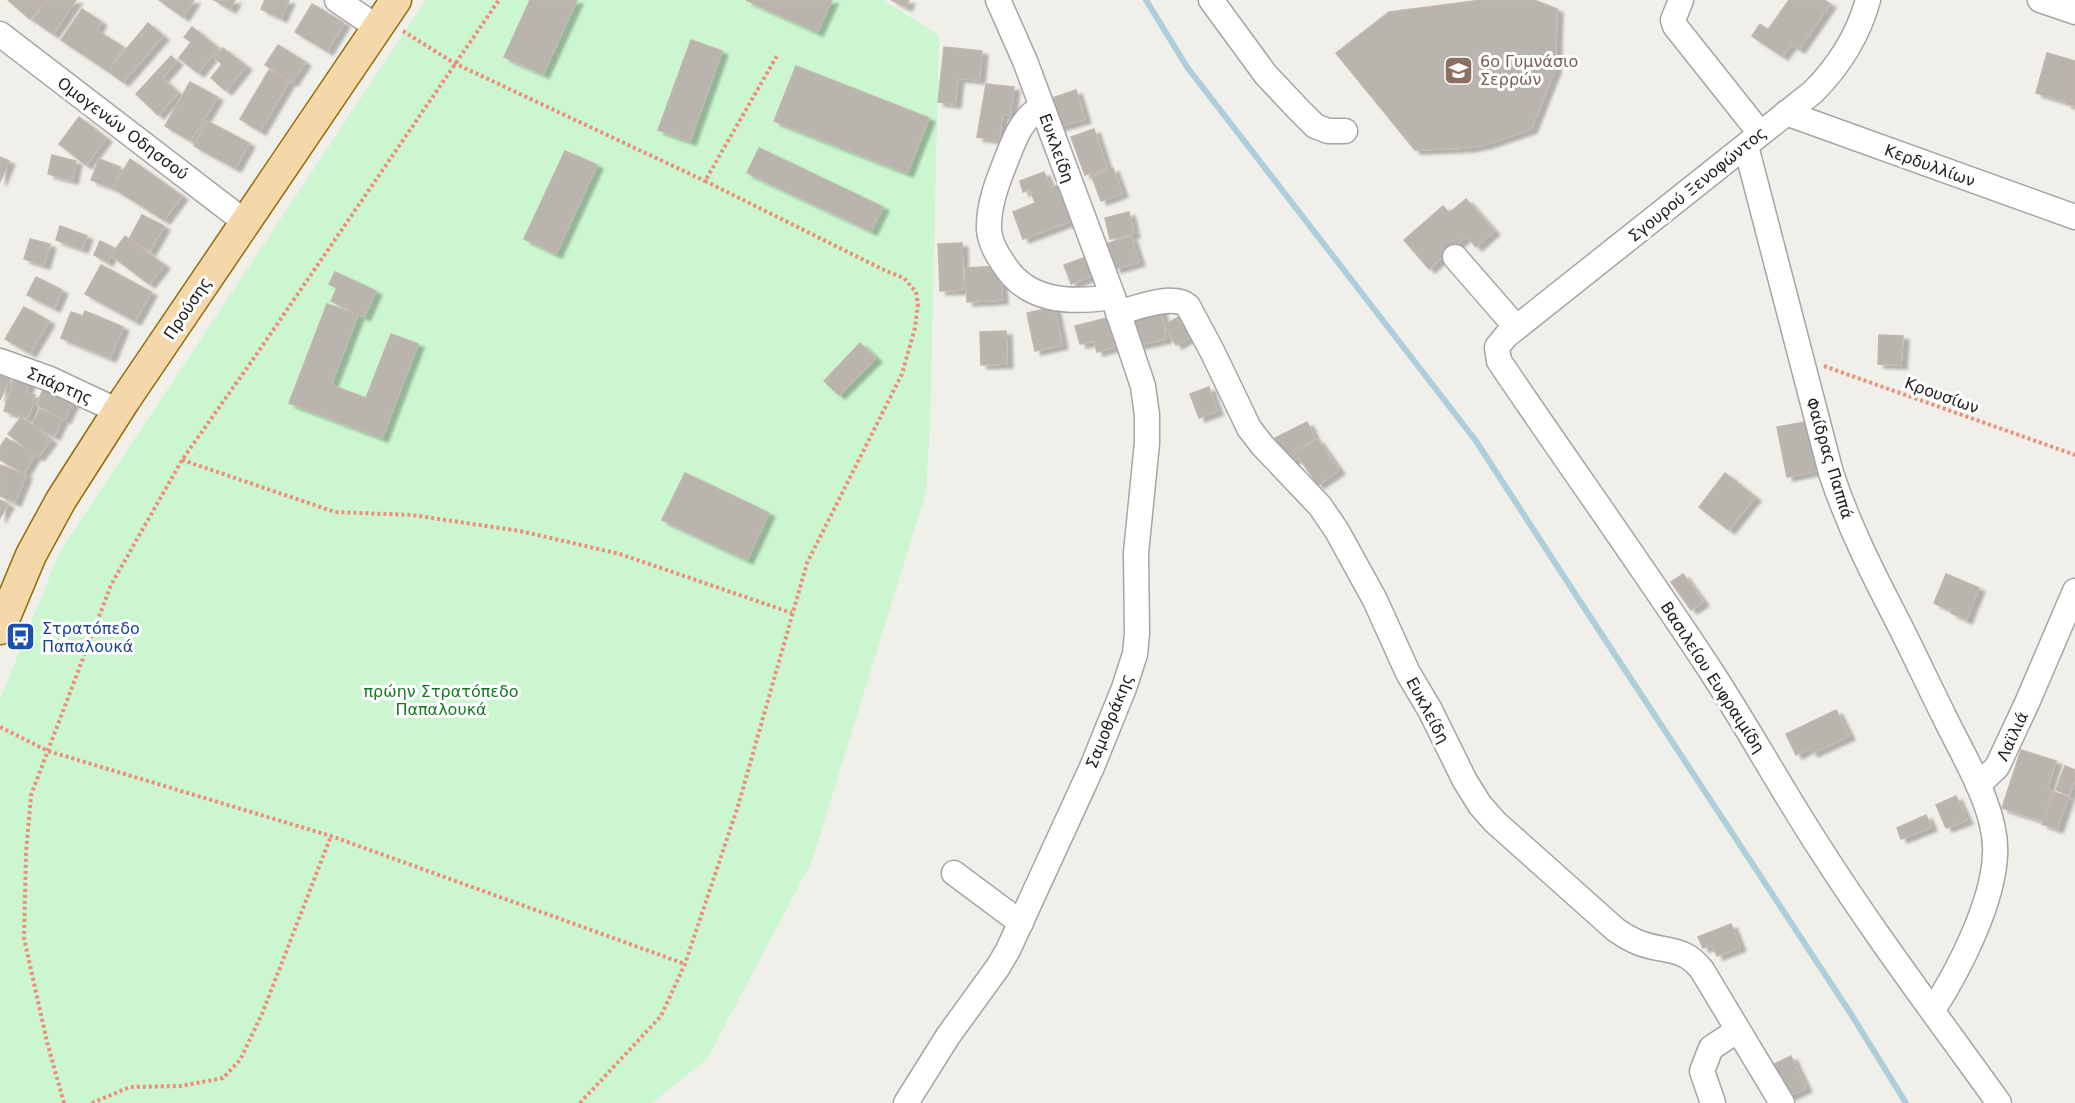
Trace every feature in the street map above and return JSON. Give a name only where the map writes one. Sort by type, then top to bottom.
[{"type":"main road","name":"Προύσης","points":[[0,629],[38,541],[61,500],[118,411],[386,15]]},
{"type":"street","points":[[337,0],[386,15]]},
{"type":"street","name":"Ευκλείδη","points":[[998,0],[1020,49],[1115,305],[1180,301],[1188,306],[1249,428],[1262,445],[1320,506],[1337,531],[1375,600],[1408,673],[1430,710],[1459,769],[1484,810],[1616,930],[1638,943],[1691,957],[1702,970],[1782,1103]]},
{"type":"street","points":[[1211,0],[1266,75],[1315,126],[1328,131],[1345,131]]},
{"type":"street","name":"Σγουρού Ξενοφώντος","points":[[1498,345],[1516,327],[1813,92],[1834,70],[1855,35],[1868,0]]},
{"type":"street","points":[[2040,0],[2075,12]]},
{"type":"street","points":[[1677,10],[1675,26],[1753,140]]},
{"type":"street","name":"Ομογενών Οδησσού","points":[[0,34],[245,222]]},
{"type":"street","points":[[1041,107],[1023,122],[1002,170],[990,216],[991,241],[1011,275],[1020,285],[1029,290],[1048,296],[1115,305]]},
{"type":"street","name":"Κερδυλλίων","points":[[1786,113],[2075,217]]},
{"type":"street","name":"Φαίδρας Παππά","points":[[1753,140],[1802,358],[1831,473],[1848,521],[1978,785]]},
{"type":"street","points":[[1455,257],[1516,327]]},
{"type":"street","name":"Σαμοθράκης","points":[[906,1103],[948,1036],[998,967],[1021,923],[1092,767],[1124,688],[1135,654],[1136,553],[1147,443],[1146,406],[1140,375],[1115,305]]},
{"type":"street","name":"Βασιλείου Ευφραιμίδη","points":[[1498,345],[1499,361],[1734,706],[1841,881],[1999,1103]]},
{"type":"street","name":"Σπάρτης","points":[[0,361],[50,379],[118,411]]},
{"type":"street","name":"Λαϊλιά","points":[[1978,785],[1997,767],[2075,591]]},
{"type":"street","points":[[1933,1010],[1953,977],[1969,942],[1993,873],[1995,849],[1992,829],[1978,785]]},
{"type":"street","points":[[954,873],[1021,923]]},
{"type":"street","points":[[1713,1103],[1702,1071],[1711,1048],[1738,1030]]},
{"type":"path","points":[[64,1103],[47,1042],[24,938],[26,853],[31,795],[111,585],[182,460],[499,0]]},
{"type":"path","points":[[386,15],[454,63],[904,278],[916,292],[918,304],[915,328],[902,374],[807,563],[738,806],[685,964],[660,1016],[580,1103]]},
{"type":"path","points":[[705,182],[778,54]]},
{"type":"path","name":"Κρουσίων","points":[[1802,358],[2075,454]]},
{"type":"path","points":[[182,460],[335,512],[412,515],[520,531],[620,554],[792,613]]},
{"type":"path","points":[[0,727],[48,751],[332,836],[685,964]]},
{"type":"path","points":[[92,1103],[130,1087],[181,1086],[223,1078],[240,1060],[262,1014],[332,836]]},
{"type":"green space","name":"πρώην Στρατόπεδο Παπαλουκά","points":[[426,0],[883,0],[939,35],[930,426],[926,492],[812,861],[707,1059],[652,1103],[0,1103],[0,700],[57,558],[66,542]]},
{"type":"building","points":[[8,0],[46,0],[30,19]]},
{"type":"building","points":[[47,0],[76,0],[53,34],[33,20]]},
{"type":"building","points":[[159,0],[194,0],[183,17]]},
{"type":"building","points":[[214,0],[235,0],[230,9]]},
{"type":"building","points":[[265,0],[289,0],[281,18],[261,9]]},
{"type":"building","points":[[530,0],[577,0],[543,74],[504,57]]},
{"type":"building","points":[[746,0],[832,0],[817,32]]},
{"type":"building","points":[[891,0],[909,0],[906,7]]},
{"type":"building","points":[[1482,0],[1534,0],[1557,9],[1555,69],[1531,129],[1468,148],[1415,150],[1336,53],[1389,12]]},
{"type":"building","points":[[1789,0],[1824,0],[1830,4],[1799,49],[1791,44],[1782,56],[1752,36],[1760,24],[1768,30]]},
{"type":"building","points":[[312,4],[344,23],[327,51],[295,32]]},
{"type":"building","points":[[82,9],[101,22],[96,30],[123,47],[108,71],[61,40]]},
{"type":"building","points":[[148,23],[163,36],[123,82],[108,71]]},
{"type":"building","points":[[192,27],[218,48],[198,73],[179,58],[191,42],[184,37]]},
{"type":"building","points":[[691,40],[722,51],[690,141],[658,130]]},
{"type":"building","points":[[278,45],[305,62],[292,82],[265,65]]},
{"type":"building","points":[[944,47],[982,51],[979,80],[958,78],[955,104],[938,102]]},
{"type":"building","points":[[223,48],[246,66],[226,91],[211,78],[222,64],[215,58]]},
{"type":"building","points":[[2047,53],[2075,61],[2075,106],[2036,93]]},
{"type":"building","points":[[171,56],[177,61],[162,78],[178,93],[158,115],[136,94]]},
{"type":"building","points":[[796,66],[929,118],[907,173],[774,121]]},
{"type":"building","points":[[269,70],[289,81],[260,131],[240,119]]},
{"type":"building","points":[[190,82],[217,97],[191,141],[165,126]]},
{"type":"building","points":[[986,84],[1014,87],[1010,115],[1002,114],[999,140],[977,137]]},
{"type":"building","points":[[1076,90],[1085,119],[1058,127],[1049,99]]},
{"type":"building","points":[[79,117],[106,138],[86,165],[59,144]]},
{"type":"building","points":[[207,121],[249,143],[235,168],[194,146]]},
{"type":"building","points":[[1094,129],[1107,168],[1085,175],[1071,137]]},
{"type":"building","points":[[759,148],[883,207],[871,231],[747,173]]},
{"type":"building","points":[[565,151],[597,165],[556,254],[524,239]]},
{"type":"building","points":[[52,155],[76,161],[72,180],[48,174]]},
{"type":"building","points":[[0,157],[9,161],[0,182]]},
{"type":"building","points":[[99,159],[120,167],[113,188],[91,180]]},
{"type":"building","points":[[130,159],[182,196],[164,220],[113,188]]},
{"type":"building","points":[[1113,168],[1122,193],[1101,201],[1092,177]]},
{"type":"building","points":[[1044,172],[1050,188],[1062,183],[1076,219],[1023,239],[1013,212],[1035,203],[1030,189],[1023,192],[1020,181]]},
{"type":"building","points":[[1466,199],[1494,231],[1476,247],[1466,236],[1429,269],[1404,240],[1443,206],[1449,213]]},
{"type":"building","points":[[1129,212],[1134,234],[1110,239],[1105,218]]},
{"type":"building","points":[[142,215],[164,226],[150,251],[129,239]]},
{"type":"building","points":[[60,226],[87,236],[82,249],[56,240]]},
{"type":"building","points":[[125,236],[164,265],[149,284],[111,255]]},
{"type":"building","points":[[1131,237],[1139,262],[1115,269],[1108,243]]},
{"type":"building","points":[[30,239],[50,244],[44,265],[24,259]]},
{"type":"building","points":[[100,241],[114,248],[107,262],[94,255]]},
{"type":"building","points":[[962,243],[963,290],[940,291],[938,244]]},
{"type":"building","points":[[1089,256],[1096,274],[1071,284],[1064,265]]},
{"type":"building","points":[[101,265],[151,292],[135,321],[85,294]]},
{"type":"building","points":[[1000,266],[1002,300],[967,302],[965,268]]},
{"type":"building","points":[[335,272],[376,291],[364,317],[331,301],[337,288],[329,284]]},
{"type":"building","points":[[36,277],[62,290],[54,308],[27,295]]},
{"type":"building","points":[[327,304],[358,315],[331,385],[366,398],[391,334],[418,344],[382,438],[289,403]]},
{"type":"building","points":[[1160,305],[1166,339],[1137,345],[1131,310]]},
{"type":"building","points":[[24,307],[49,321],[30,353],[5,339]]},
{"type":"building","points":[[1054,307],[1062,345],[1035,351],[1027,313]]},
{"type":"building","points":[[85,311],[123,327],[110,358],[61,338],[71,312],[83,316]]},
{"type":"building","points":[[1182,315],[1194,335],[1176,345],[1164,325]]},
{"type":"building","points":[[1107,318],[1114,347],[1097,352],[1094,341],[1080,344],[1075,326]]},
{"type":"building","points":[[1006,331],[1007,364],[981,365],[980,332]]},
{"type":"building","points":[[1879,335],[1903,336],[1901,365],[1878,364]]},
{"type":"building","points":[[860,343],[876,358],[839,395],[824,381]]},
{"type":"building","points":[[0,375],[10,379],[0,400]]},
{"type":"building","points":[[14,378],[29,382],[26,393],[35,395],[28,418],[4,411]]},
{"type":"building","points":[[1209,387],[1217,411],[1199,418],[1190,394]]},
{"type":"building","points":[[44,388],[73,402],[65,419],[36,405]]},
{"type":"building","points":[[40,409],[62,419],[54,436],[32,426]]},
{"type":"building","points":[[21,417],[51,440],[38,457],[8,434]]},
{"type":"building","points":[[1809,421],[1820,470],[1787,477],[1777,427]]},
{"type":"building","points":[[1307,422],[1315,439],[1293,450],[1297,458],[1287,463],[1275,438]]},
{"type":"building","points":[[6,438],[35,454],[24,473],[0,460],[0,447]]},
{"type":"building","points":[[1317,439],[1339,470],[1318,485],[1296,454]]},
{"type":"building","points":[[0,465],[26,475],[15,502],[0,496]]},
{"type":"building","points":[[685,473],[769,513],[747,560],[662,520]]},
{"type":"building","points":[[1725,473],[1755,497],[1729,530],[1699,507]]},
{"type":"building","points":[[0,500],[8,504],[0,518]]},
{"type":"building","points":[[1683,574],[1703,602],[1691,610],[1671,582]]},
{"type":"building","points":[[1946,574],[1979,588],[1966,620],[1934,603]]},
{"type":"building","points":[[1836,710],[1849,736],[1812,753],[1810,748],[1796,755],[1786,734]]},
{"type":"building","points":[[2021,750],[2056,761],[2047,789],[2052,791],[2043,821],[2002,808]]},
{"type":"building","points":[[2065,766],[2075,770],[2075,780],[2069,795],[2056,790]]},
{"type":"building","points":[[2054,792],[2068,797],[2057,829],[2042,824]]},
{"type":"building","points":[[1956,796],[1967,820],[1946,828],[1936,805]]},
{"type":"building","points":[[1926,815],[1931,827],[1901,839],[1897,828]]},
{"type":"building","points":[[1731,924],[1740,947],[1717,956],[1712,945],[1703,948],[1698,937]]},
{"type":"building","points":[[1791,1056],[1806,1088],[1787,1097],[1772,1065]]},
{"type":"waterway","points":[[1146,0],[1187,67],[1476,441],[1851,1014],[1906,1103]]},
{"type":"place","name":"6ο Γυμνάσιο Σερρών","points":[[1459,70]]},
{"type":"place","name":"Στρατόπεδο Παπαλουκά","points":[[21,637]]}]
